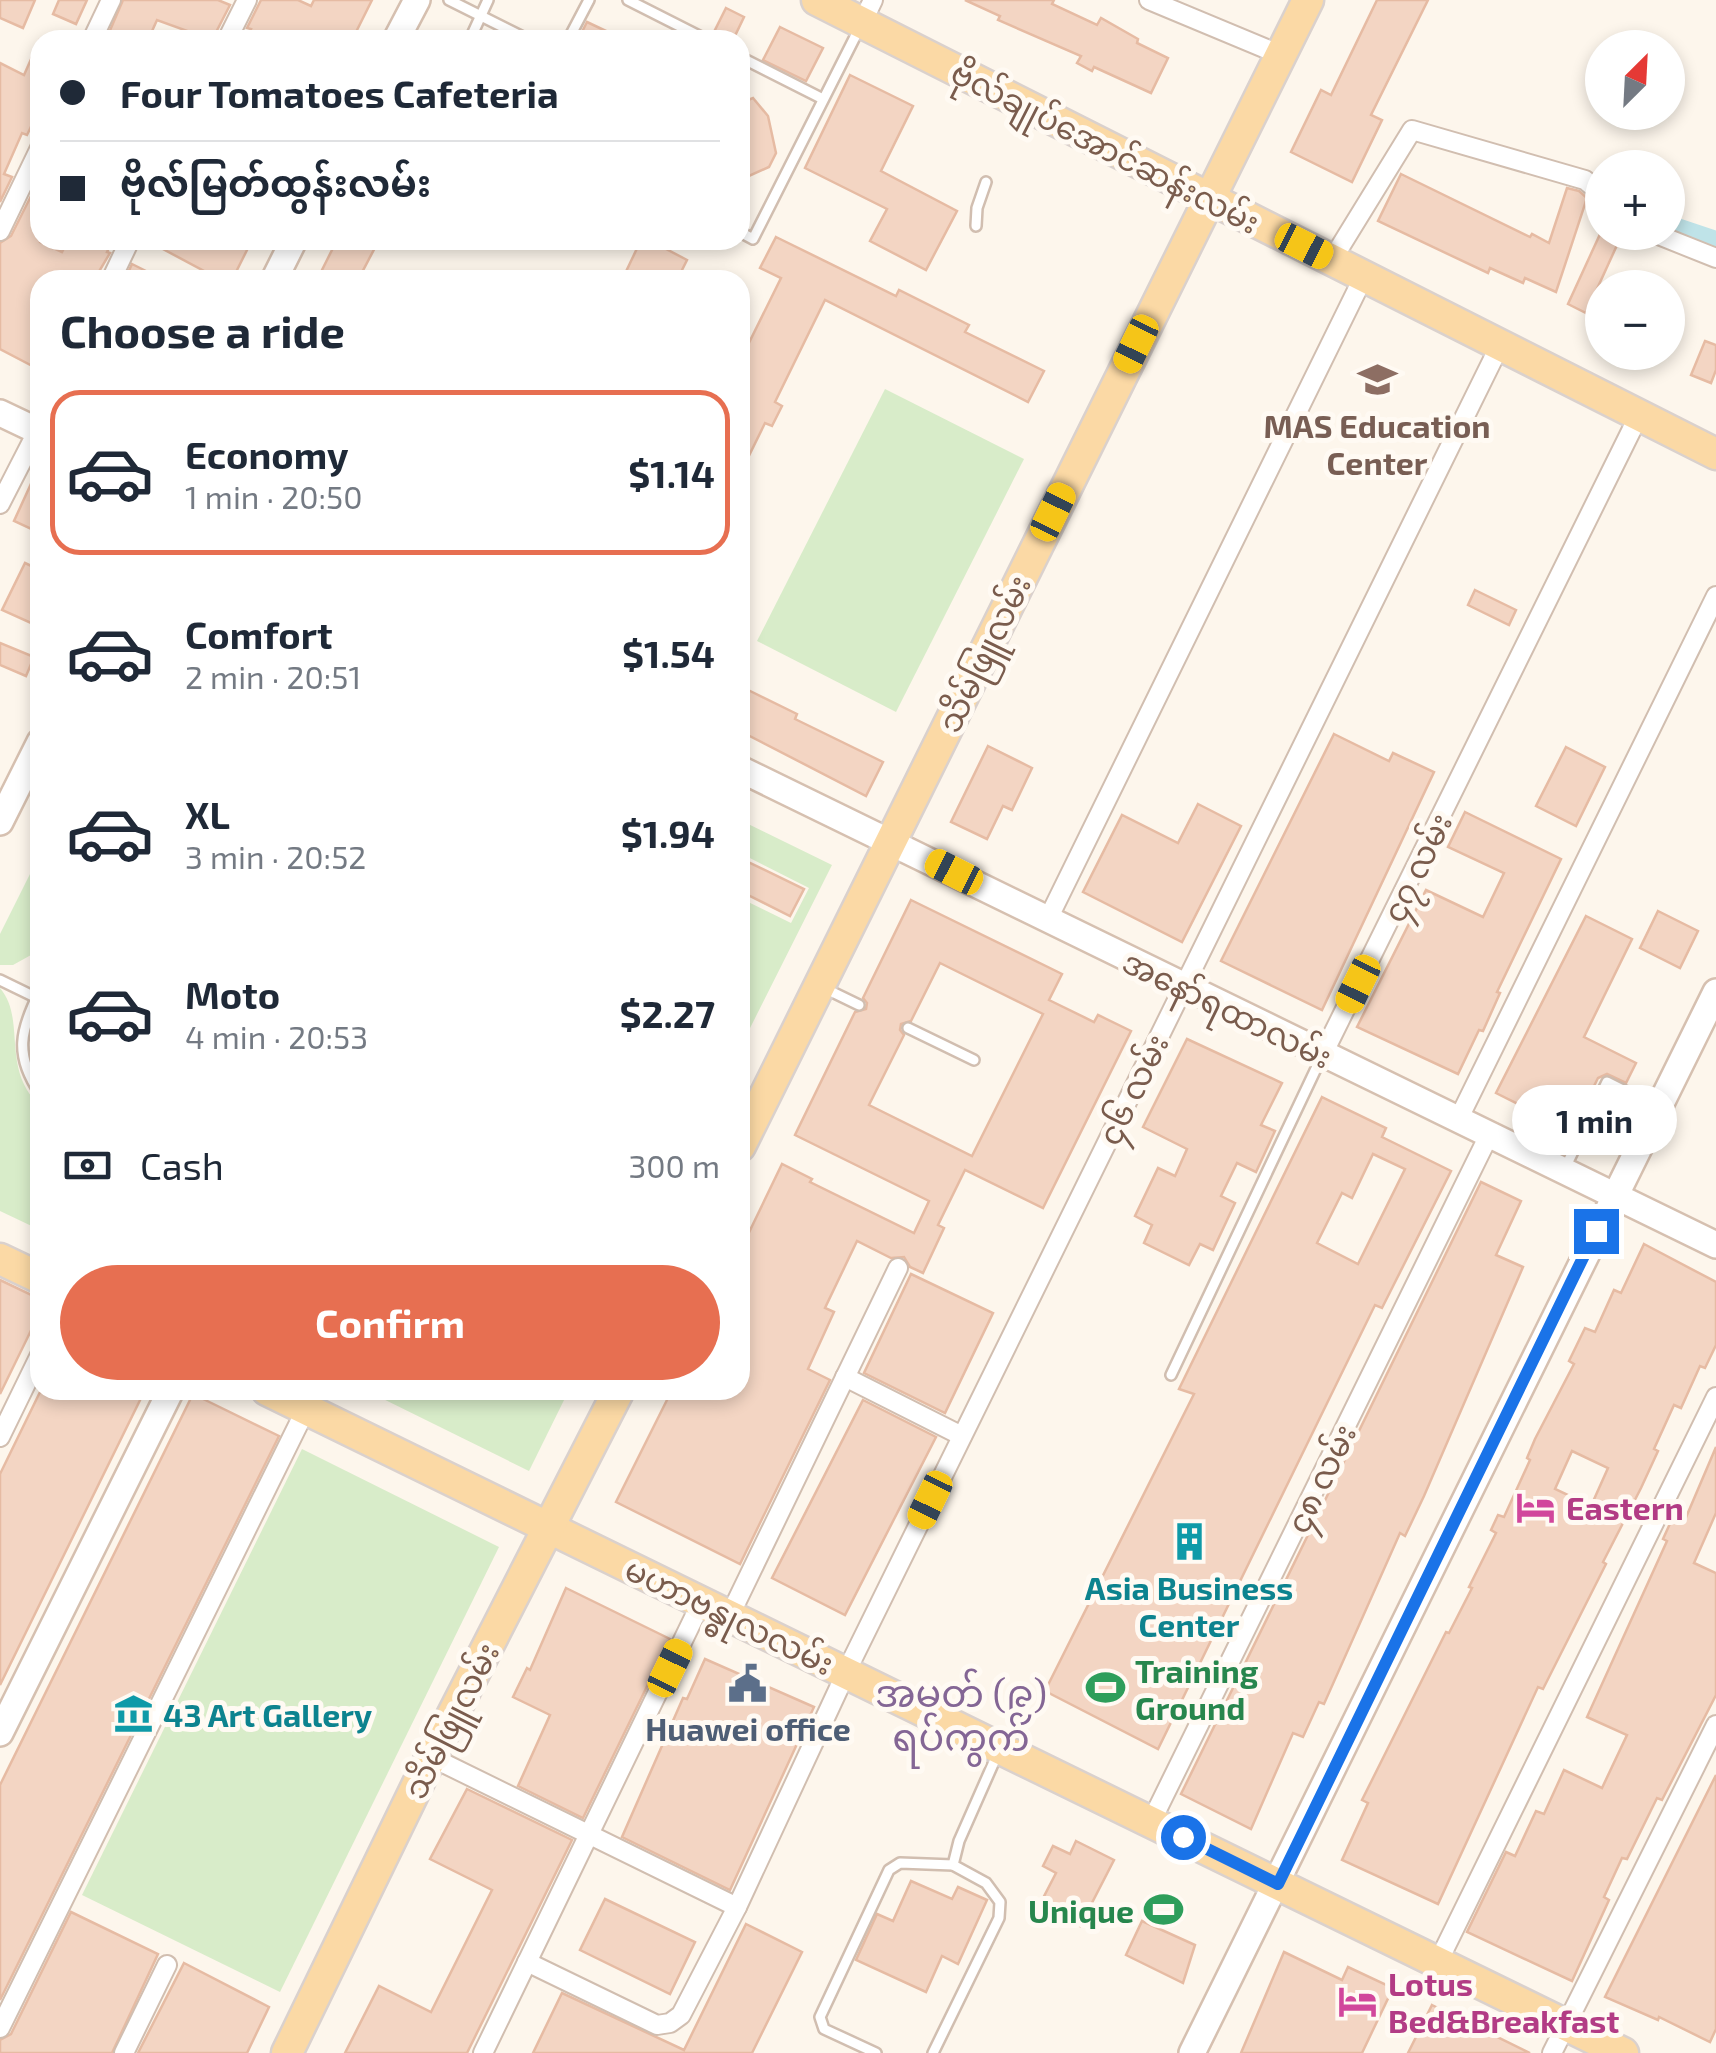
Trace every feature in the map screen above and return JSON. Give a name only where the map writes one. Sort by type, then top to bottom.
[{"type":"main road","points":[[401,30],[417,0]]},
{"type":"main road","name":"ဗိုလ်ချုပ်အောင်ဆန်းလမ်း","points":[[816,0],[864,8],[1212,191],[1364,276],[1716,454]]},
{"type":"main road","name":"သိမ်ဖြူလမ်း","points":[[750,1126],[1308,0]]},
{"type":"main road","name":"ဗိုလ်ချုပ်အောင်ဆန်းလမ်း","points":[[1212,191],[1340,247],[1716,436]]},
{"type":"main road","points":[[0,413],[30,426]]},
{"type":"main road","points":[[0,822],[30,762]]},
{"type":"main road","name":"အနော်ရထာလမ်း","points":[[750,774],[1716,1245]]},
{"type":"main road","points":[[1192,2053],[1716,992]]},
{"type":"main road","points":[[0,1259],[30,1273]]},
{"type":"main road","points":[[0,1733],[165,1400]]},
{"type":"main road","name":"မဟာဗန္ဓုလလမ်း","points":[[288,1400],[702,1601],[733,1608],[1000,1748],[1438,1962],[1569,2020],[1623,2053]]},
{"type":"main road","name":"သိမ်ဖြူလမ်း","points":[[287,2053],[431,1756],[613,1400]]},
{"type":"street","points":[[97,30],[111,0]]},
{"type":"street","points":[[232,30],[247,0]]},
{"type":"street","points":[[1149,0],[1281,54]]},
{"type":"street","points":[[1340,247],[1412,130],[1585,181]]},
{"type":"street","points":[[0,231],[30,169]]},
{"type":"street","points":[[1685,246],[1716,258]]},
{"type":"street","points":[[1048,919],[1364,276]]},
{"type":"street","name":"၄၆ လမ်း","points":[[527,1962],[657,2025],[682,2015],[849,1666],[1500,345]]},
{"type":"street","name":"၄၇ လမ်း","points":[[1324,1054],[1639,415]]},
{"type":"street","points":[[0,504],[30,447]]},
{"type":"street","points":[[1458,1120],[1716,596]]},
{"type":"street","name":"၄၈ လမ်း","points":[[1151,1822],[1489,1135]]},
{"type":"street","points":[[733,1608],[898,1268]]},
{"type":"street","points":[[0,1437],[30,1375]]},
{"type":"street","points":[[845,1378],[962,1436]]},
{"type":"street","points":[[1438,1962],[1716,1397]]},
{"type":"street","points":[[0,2028],[306,1409]]},
{"type":"street","points":[[483,2053],[702,1601]]},
{"type":"street","points":[[1552,2053],[1716,1725]]},
{"type":"street","points":[[431,1756],[737,1906]]},
{"type":"street","points":[[124,2053],[167,1965]]},
{"type":"lane","points":[[449,0],[509,30]]},
{"type":"lane","points":[[474,30],[488,0]]},
{"type":"lane","points":[[573,30],[589,0]]},
{"type":"lane","points":[[628,0],[687,30]]},
{"type":"lane","points":[[750,237],[864,8]]},
{"type":"lane","points":[[750,62],[822,98]]},
{"type":"lane","points":[[976,226],[977,208],[986,182]]},
{"type":"lane","points":[[0,980],[30,992]]},
{"type":"lane","points":[[819,986],[859,1005]]},
{"type":"lane","points":[[30,1012],[22,1028],[24,1064],[30,1075]]},
{"type":"lane","points":[[908,1028],[974,1060]]},
{"type":"lane","name":"၄၇ လမ်း","points":[[1171,1375],[1324,1054]]},
{"type":"lane","points":[[1563,1171],[1607,1082],[1658,1107]]},
{"type":"lane","points":[[953,1865],[959,1841],[1000,1748]]},
{"type":"lane","points":[[876,2053],[824,2029],[820,2017],[889,1870],[900,1863],[953,1865],[986,1883],[1000,1902],[1000,1918],[933,2053]]},
{"type":"green space","points":[[885,389],[1024,459],[896,712],[757,641]]},
{"type":"green space","points":[[750,825],[832,865],[750,1028],[750,903],[791,923],[809,888],[750,858]]},
{"type":"green space","points":[[30,874],[30,956],[13,965],[0,965],[0,934]]},
{"type":"green space","points":[[0,988],[12,1015],[17,1060],[30,1094],[30,1225],[0,1211]]},
{"type":"green space","points":[[385,1400],[564,1400],[529,1471]]},
{"type":"green space","points":[[302,1449],[499,1547],[280,1992],[82,1895]]},
{"type":"building","points":[[0,0],[35,0],[23,28],[0,18]]},
{"type":"building","points":[[59,0],[87,0],[76,24],[53,14]]},
{"type":"building","points":[[123,0],[218,0],[230,5],[217,30],[184,30],[157,20],[152,30],[110,30]]},
{"type":"building","points":[[261,0],[298,0],[311,6],[314,0],[372,0],[357,30],[247,28]]},
{"type":"building","points":[[965,0],[1054,0],[1052,4],[1097,25],[1101,18],[1138,39],[1137,43],[1168,58],[1151,93],[1094,67],[1092,71],[1077,63],[1081,56],[998,20],[1000,16]]},
{"type":"building","points":[[1377,0],[1428,0],[1371,115],[1382,120],[1352,182],[1291,152],[1321,90],[1331,95]]},
{"type":"building","points":[[726,8],[744,17],[738,30],[715,30]]},
{"type":"building","points":[[587,22],[604,30],[583,30]]},
{"type":"building","points":[[780,27],[823,48],[806,81],[763,60]]},
{"type":"building","points":[[30,62],[30,129],[27,135],[22,133],[4,174],[12,177],[0,202],[0,63],[24,75]]},
{"type":"building","points":[[850,75],[913,106],[881,171],[957,211],[926,270],[870,241],[887,209],[805,168]]},
{"type":"building","points":[[750,99],[768,116],[776,153],[769,167],[750,176]]},
{"type":"building","points":[[1401,174],[1549,243],[1567,188],[1585,196],[1556,292],[1490,268],[1488,273],[1378,221]]},
{"type":"building","points":[[30,198],[30,250],[110,253],[100,270],[30,270],[30,365],[0,349],[0,243],[11,236]]},
{"type":"building","points":[[776,237],[896,296],[899,290],[969,325],[965,332],[1044,371],[1028,402],[825,300],[775,402],[782,406],[772,426],[765,423],[750,454],[750,341],[781,278],[760,268]]},
{"type":"building","points":[[165,250],[247,250],[237,270],[202,270]]},
{"type":"building","points":[[332,250],[374,250],[363,270],[322,270]]},
{"type":"building","points":[[636,250],[668,250],[687,260],[682,270],[627,270]]},
{"type":"building","points":[[1593,250],[1615,250],[1606,270],[1585,270],[1585,312],[1568,304]]},
{"type":"building","points":[[1705,341],[1716,345],[1716,370],[1711,383],[1691,375]]},
{"type":"building","points":[[30,486],[30,528],[14,521]]},
{"type":"building","points":[[25,563],[30,565],[30,623],[2,610]]},
{"type":"building","points":[[1475,590],[1516,610],[1509,625],[1468,605]]},
{"type":"building","points":[[0,643],[30,655],[26,676],[0,665]]},
{"type":"building","points":[[750,691],[797,714],[795,719],[883,762],[866,796],[750,736]]},
{"type":"building","points":[[1334,734],[1389,761],[1393,753],[1434,772],[1322,1010],[1221,961]]},
{"type":"building","points":[[988,746],[1032,768],[1012,810],[1003,806],[987,839],[951,822]]},
{"type":"building","points":[[1566,747],[1605,767],[1576,826],[1536,806]]},
{"type":"building","points":[[1198,804],[1241,826],[1182,942],[1083,892],[1122,815],[1178,843]]},
{"type":"building","points":[[1465,812],[1561,859],[1497,992],[1500,993],[1483,1031],[1479,1030],[1458,1074],[1357,1027],[1426,890],[1483,917],[1504,873],[1448,847]]},
{"type":"building","points":[[750,863],[804,889],[790,916],[750,896]]},
{"type":"building","points":[[911,900],[1062,974],[1049,1000],[1094,1022],[1098,1015],[1131,1031],[1043,1208],[965,1170],[938,1225],[944,1228],[923,1273],[910,1267],[904,1257],[891,1258],[857,1241],[825,1308],[834,1312],[808,1369],[830,1380],[740,1564],[616,1502],[667,1400],[750,1400],[750,1230],[782,1164],[914,1233],[929,1201],[795,1135],[855,1012],[866,1009],[863,998]],"holes":[[[940,963],[1043,1014],[972,1156],[869,1105],[904,1035],[901,1024],[911,1021]]]},
{"type":"building","points":[[1658,911],[1698,931],[1680,968],[1640,948]]},
{"type":"building","points":[[1586,916],[1632,939],[1584,1037],[1636,1063],[1626,1083],[1607,1074],[1598,1078],[1572,1131],[1496,1093]]},
{"type":"building","points":[[1187,1039],[1282,1083],[1261,1125],[1275,1131],[1256,1172],[1237,1163],[1221,1196],[1235,1203],[1213,1250],[1200,1244],[1189,1265],[1144,1243],[1152,1225],[1135,1216],[1158,1168],[1175,1176],[1187,1149],[1143,1127]]},
{"type":"building","name":"Asia Business Center","points":[[1322,1097],[1386,1128],[1382,1137],[1451,1171],[1382,1308],[1375,1305],[1158,1749],[1045,1691],[1194,1394],[1179,1389]],"holes":[[[1373,1154],[1405,1169],[1358,1264],[1317,1243],[1342,1193],[1352,1198]]]},
{"type":"building","points":[[1481,1182],[1521,1201],[1496,1255],[1523,1267],[1424,1496],[1405,1536],[1400,1533],[1324,1704],[1319,1702],[1303,1737],[1293,1733],[1251,1829],[1181,1794]]},
{"type":"building","points":[[1644,1244],[1716,1282],[1716,1345],[1705,1368],[1700,1366],[1681,1408],[1674,1405],[1654,1449],[1658,1451],[1603,1562],[1606,1564],[1543,1689],[1538,1687],[1438,1904],[1342,1860],[1368,1803],[1362,1800],[1472,1588],[1469,1587],[1496,1533],[1491,1530],[1498,1515],[1504,1517],[1530,1460],[1527,1458],[1535,1439],[1574,1364],[1569,1361],[1585,1328],[1595,1332],[1614,1290],[1621,1293]],"holes":[[[1572,1451],[1608,1468],[1591,1506],[1555,1489]]]},
{"type":"building","points":[[911,1274],[993,1313],[945,1413],[864,1373]]},
{"type":"building","points":[[0,1280],[30,1294],[30,1332],[0,1394]]},
{"type":"building","points":[[36,1400],[140,1400],[0,1685],[0,1474]]},
{"type":"building","points":[[190,1400],[205,1400],[279,1436],[0,2000],[0,1785]]},
{"type":"building","points":[[863,1400],[936,1437],[845,1615],[772,1578]]},
{"type":"building","points":[[1716,1447],[1716,1513],[1694,1563],[1716,1573],[1716,1695],[1662,1800],[1657,1798],[1627,1859],[1622,1858],[1604,1897],[1609,1900],[1572,1981],[1467,1932],[1506,1852],[1515,1856],[1536,1811],[1544,1814],[1564,1770],[1602,1788],[1627,1735],[1587,1717],[1667,1541],[1663,1539],[1673,1517],[1684,1522]]},
{"type":"building","points":[[566,1588],[670,1639],[583,1818],[518,1786],[550,1715],[513,1697],[527,1668],[530,1670]]},
{"type":"building","points":[[705,1659],[814,1707],[730,1890],[622,1837],[683,1698],[687,1699]]},
{"type":"building","points":[[1716,1775],[1716,2029],[1710,2042],[1605,1997]]},
{"type":"building","points":[[467,1789],[572,1840],[467,2053],[345,2053],[379,1986],[431,2012],[492,1890],[430,1859]]},
{"type":"building","points":[[1076,1841],[1114,1860],[1080,1926],[1039,1906],[1056,1873],[1043,1866],[1053,1846],[1070,1854]]},
{"type":"building","points":[[911,1881],[952,1899],[958,1887],[987,1900],[958,1964],[942,1956],[926,1992],[856,1960],[877,1914],[893,1921]]},
{"type":"building","points":[[605,1899],[695,1942],[670,1994],[580,1950]]},
{"type":"building","points":[[71,1912],[158,1954],[112,2053],[0,2053],[0,2040],[11,2034]]},
{"type":"building","points":[[1142,1921],[1195,1945],[1183,1983],[1126,1955]]},
{"type":"building","points":[[746,1924],[802,1952],[752,2053],[533,2053],[562,1993],[684,2050]]},
{"type":"building","points":[[1284,1952],[1342,1980],[1348,1967],[1393,1988],[1362,2053],[1241,2053]]},
{"type":"building","points":[[184,1963],[269,2007],[247,2053],[138,2053]]},
{"type":"building","points":[[1432,2005],[1530,2053],[1408,2053]]},
{"type":"waterway","points":[[1685,231],[1716,241]]},
{"type":"place","name":"MAS Education Center","points":[[1377,380]]},
{"type":"place","name":"Eastern","points":[[1536,1507]]},
{"type":"place","name":"Asia Business Center","points":[[1189,1542]]},
{"type":"place","name":"Huawei office","points":[[748,1683]]},
{"type":"place","name":"Training Ground","points":[[1105,1688]]},
{"type":"place","name":"43 Art Gallery","points":[[133,1714]]},
{"type":"place","name":"Unique","points":[[1164,1910]]},
{"type":"place","name":"Lotus Bed&Breakfast","points":[[1358,2001]]},
{"type":"district","name":"အမှတ် (၉) ရပ်ကွက်","points":[[961,1714]]},
{"type":"route","points":[[1183,1837],[1278,1884],[1596,1231]]}]
